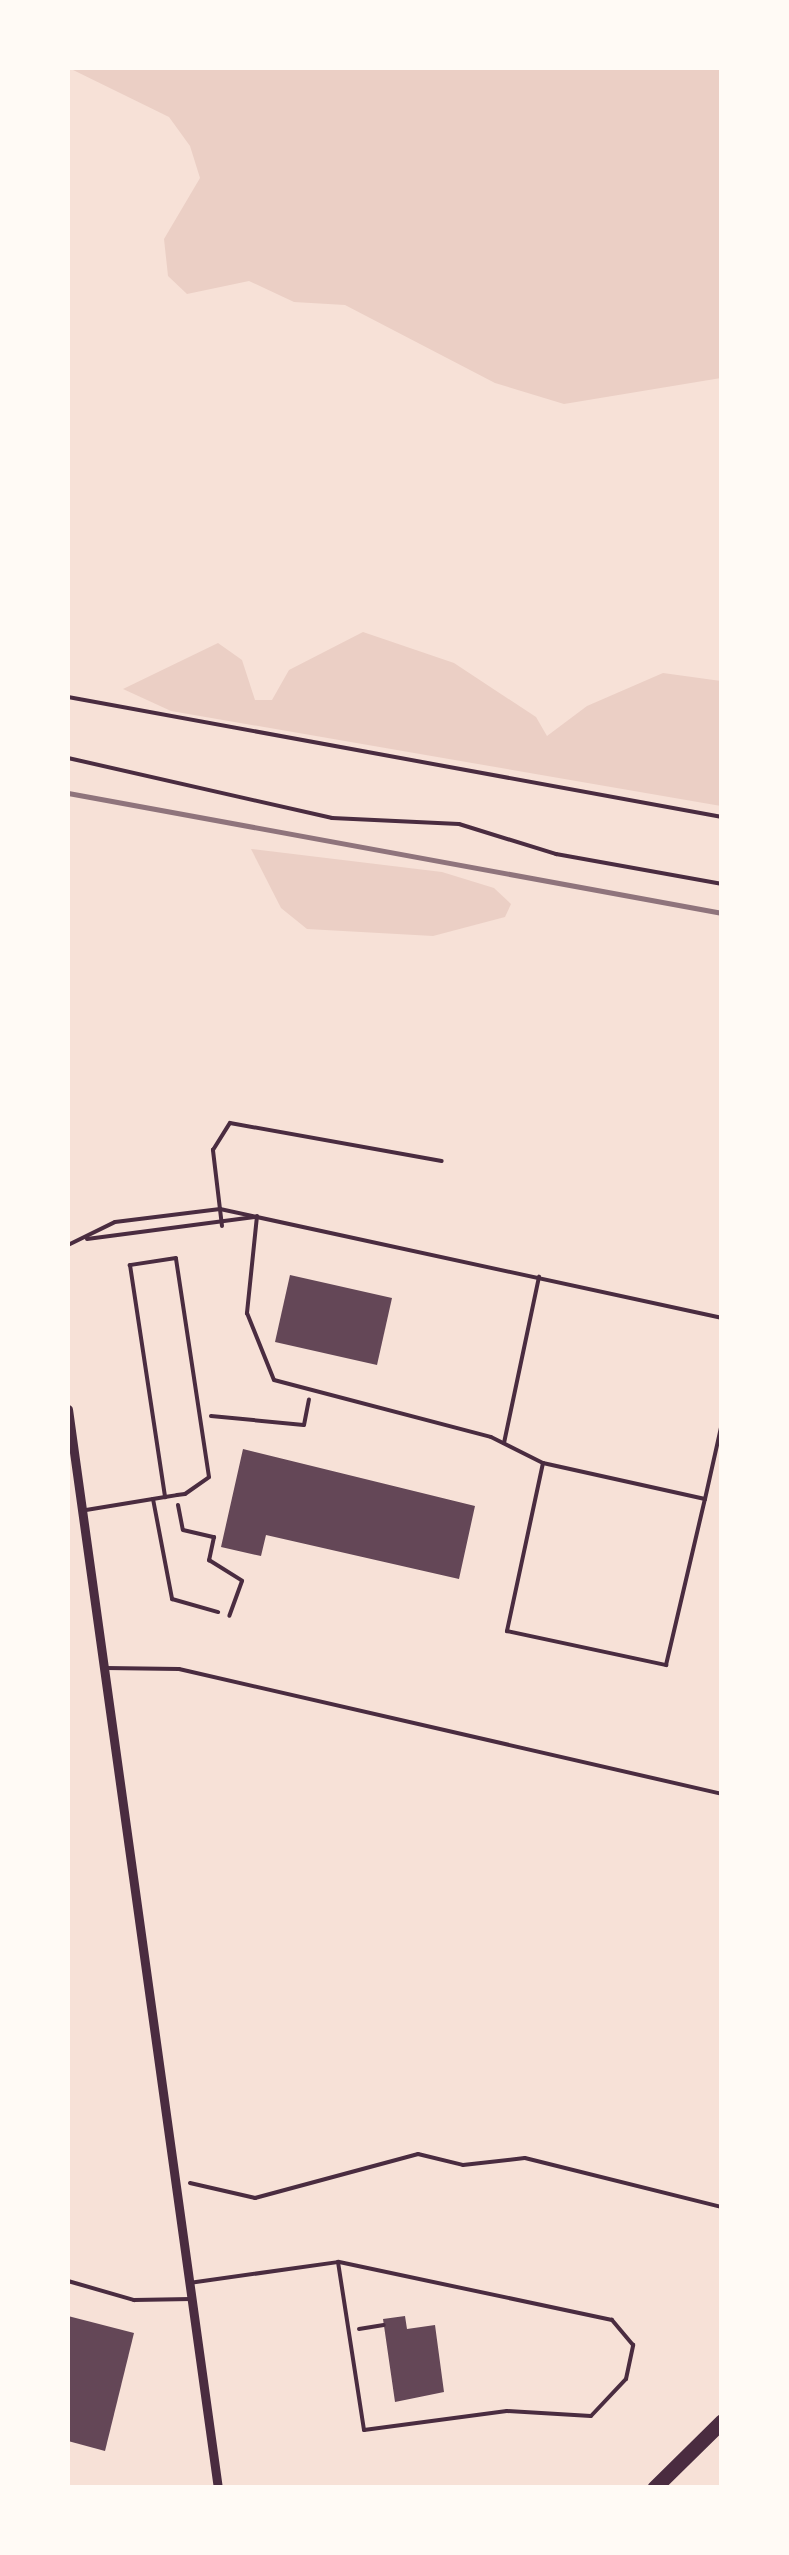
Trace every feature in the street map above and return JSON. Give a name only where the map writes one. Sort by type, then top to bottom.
[{"type":"highway","points":[[654,2488],[722,2422]]},
{"type":"street","points":[[68,1409],[70,1454],[218,2488]]},
{"type":"lane","points":[[68,696],[722,817]]},
{"type":"lane","points":[[68,758],[332,818],[459,824],[556,854],[722,884]]},
{"type":"lane","points":[[222,1226],[214,1140],[238,1120],[442,1161]]},
{"type":"lane","points":[[68,1245],[116,1222],[220,1209],[722,1318]]},
{"type":"lane","points":[[82,1238],[222,1226],[257,1216]]},
{"type":"lane","points":[[257,1216],[246,1278],[253,1343],[274,1380],[310,1395],[504,1443],[543,1462],[705,1498]]},
{"type":"lane","points":[[81,1511],[165,1497],[209,1477],[176,1258],[130,1265],[165,1497]]},
{"type":"lane","points":[[504,1443],[539,1277]]},
{"type":"lane","points":[[543,1462],[507,1630],[666,1665],[722,1424]]},
{"type":"lane","points":[[153,1499],[172,1599],[218,1612]]},
{"type":"lane","points":[[103,1668],[180,1670],[722,1794]]},
{"type":"lane","points":[[189,2282],[338,2262],[391,2266],[612,2320],[633,2345],[626,2378],[591,2416],[507,2411],[364,2430],[338,2262]]},
{"type":"lane","points":[[68,2281],[134,2300],[191,2299]]},
{"type":"path","points":[[201,1417],[304,1426],[310,1395]]},
{"type":"path","points":[[178,1503],[183,1530],[223,1539]]},
{"type":"path","points":[[214,1537],[210,1560],[243,1585],[236,1615],[225,1616]]},
{"type":"path","points":[[175,2183],[255,2198],[418,2154],[463,2165],[525,2158],[722,2208]]},
{"type":"path","points":[[362,2329],[384,2326]]},
{"type":"shaded area","points":[[69,68],[721,68],[721,378],[564,404],[495,383],[345,305],[294,302],[249,281],[187,294],[168,276],[164,239],[200,178],[190,146],[169,117]]},
{"type":"shaded area","points":[[363,632],[454,663],[536,717],[547,736],[587,706],[663,673],[721,681],[721,806],[171,711],[123,689],[218,643],[242,660],[255,700],[272,700],[289,670]]},
{"type":"shaded area","points":[[251,849],[442,872],[494,888],[511,904],[505,917],[433,936],[307,929],[281,908]]},
{"type":"building","points":[[290,1275],[392,1298],[377,1365],[275,1342]]},
{"type":"building","points":[[243,1449],[475,1506],[459,1579],[266,1535],[261,1556],[221,1547]]},
{"type":"building","points":[[68,2316],[134,2333],[105,2451],[68,2441]]},
{"type":"building","points":[[405,2316],[407,2329],[435,2325],[444,2392],[395,2402],[383,2319]]},
{"type":"railway","points":[[68,793],[722,913]]}]
